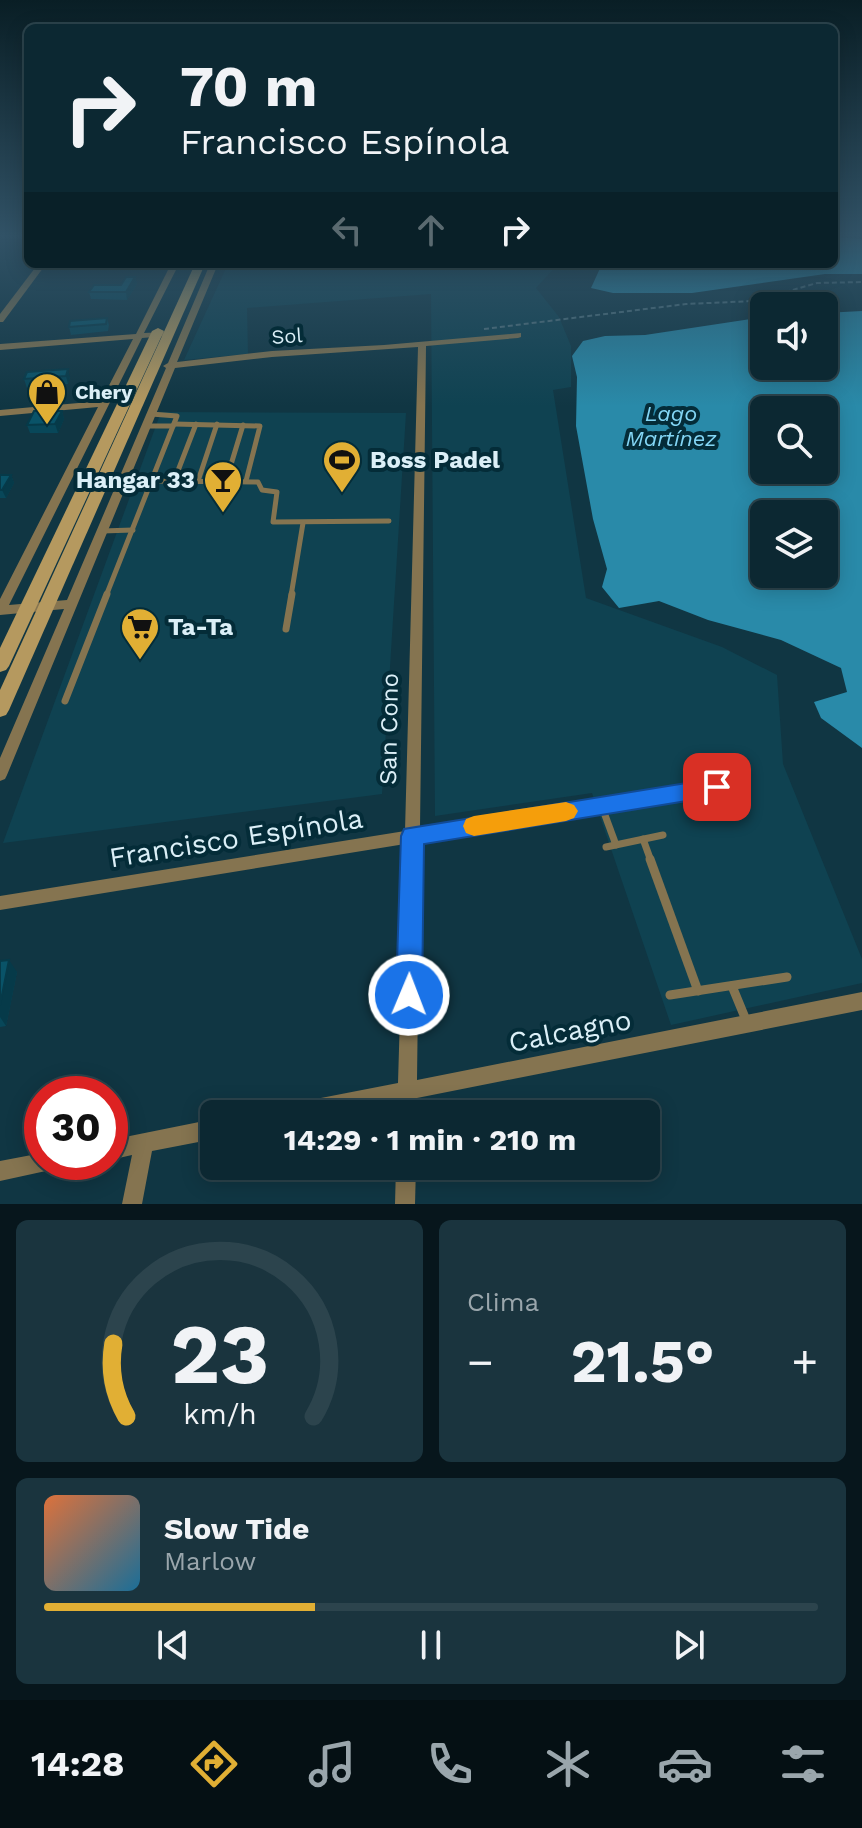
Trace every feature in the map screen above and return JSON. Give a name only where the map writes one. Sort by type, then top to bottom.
[{"type":"main road","points":[[0,710],[154,367],[162,335],[178,293]]},
{"type":"main road","points":[[0,666],[26,608],[184,293]]},
{"type":"street","points":[[0,320],[20,293]]},
{"type":"street","points":[[0,610],[161,293]]},
{"type":"street","points":[[0,775],[202,293]]},
{"type":"street","points":[[0,347],[185,333]]},
{"type":"street","name":"Sol","points":[[154,367],[272,354],[518,335]]},
{"type":"street","name":"San Cono","points":[[407,1100],[422,344]]},
{"type":"street","points":[[0,413],[103,404]]},
{"type":"street","points":[[0,610],[70,604]]},
{"type":"street","name":"Francisco Espínola","points":[[0,903],[717,787]]},
{"type":"street","name":"Calcagno","points":[[358,1100],[862,1001]]},
{"type":"street","points":[[128,1146],[200,1132]]},
{"type":"street","points":[[132,1204],[144,1143]]},
{"type":"street","points":[[0,1171],[24,1166]]},
{"type":"street","points":[[405,1204],[406,1180]]},
{"type":"lane","points":[[65,701],[176,415],[148,420]]},
{"type":"lane","points":[[148,420],[174,425],[260,426],[246,481]]},
{"type":"lane","points":[[174,481],[196,424]]},
{"type":"lane","points":[[198,481],[217,424]]},
{"type":"lane","points":[[226,481],[243,425]]},
{"type":"lane","points":[[152,481],[258,482],[262,490],[277,492],[273,522],[389,521]]},
{"type":"lane","points":[[286,629],[303,523]]},
{"type":"lane","points":[[102,531],[133,530]]},
{"type":"lane","points":[[601,806],[616,845]]},
{"type":"lane","points":[[606,847],[663,835]]},
{"type":"lane","points":[[643,839],[698,991]]},
{"type":"lane","points":[[670,995],[787,977]]},
{"type":"lane","points":[[732,986],[748,1024]]},
{"type":"path","points":[[475,330],[686,304],[754,301],[781,293]]},
{"type":"shaded area","points":[[215,293],[540,293],[559,317],[571,346],[571,387],[553,390],[586,598],[722,647],[777,675],[783,764],[862,959],[862,983],[671,1025],[592,793],[435,816],[431,294],[247,308],[248,354],[184,360]]},
{"type":"shaded area","points":[[161,412],[406,413],[382,794],[3,843]]},
{"type":"water","name":"Lago Martínez","points":[[862,311],[862,748],[821,718],[814,702],[847,692],[841,668],[781,640],[708,620],[659,601],[619,608],[602,587],[607,569],[593,519],[576,426],[577,377],[572,356],[583,341],[605,336],[645,335],[750,319],[750,380],[838,380],[838,312]]},
{"type":"building","points":[[107,318],[106,324],[69,327],[70,321]]},
{"type":"building","points":[[68,369],[66,376],[24,379],[27,372]]},
{"type":"building","points":[[34,411],[62,411],[55,424],[27,425]]},
{"type":"building","points":[[0,475],[11,475],[2,490],[0,490]]},
{"type":"building","points":[[9,960],[0,1005],[0,961]]},
{"type":"slow traffic","points":[[474,826],[566,811]]},
{"type":"place","name":"Chery","points":[[47,426]]},
{"type":"place","name":"Boss Padel","points":[[342,494]]},
{"type":"place","name":"Hangar 33","points":[[223,514]]},
{"type":"place","name":"Ta-Ta","points":[[140,661]]},
{"type":"route","points":[[409,995],[413,836],[717,787]]}]
